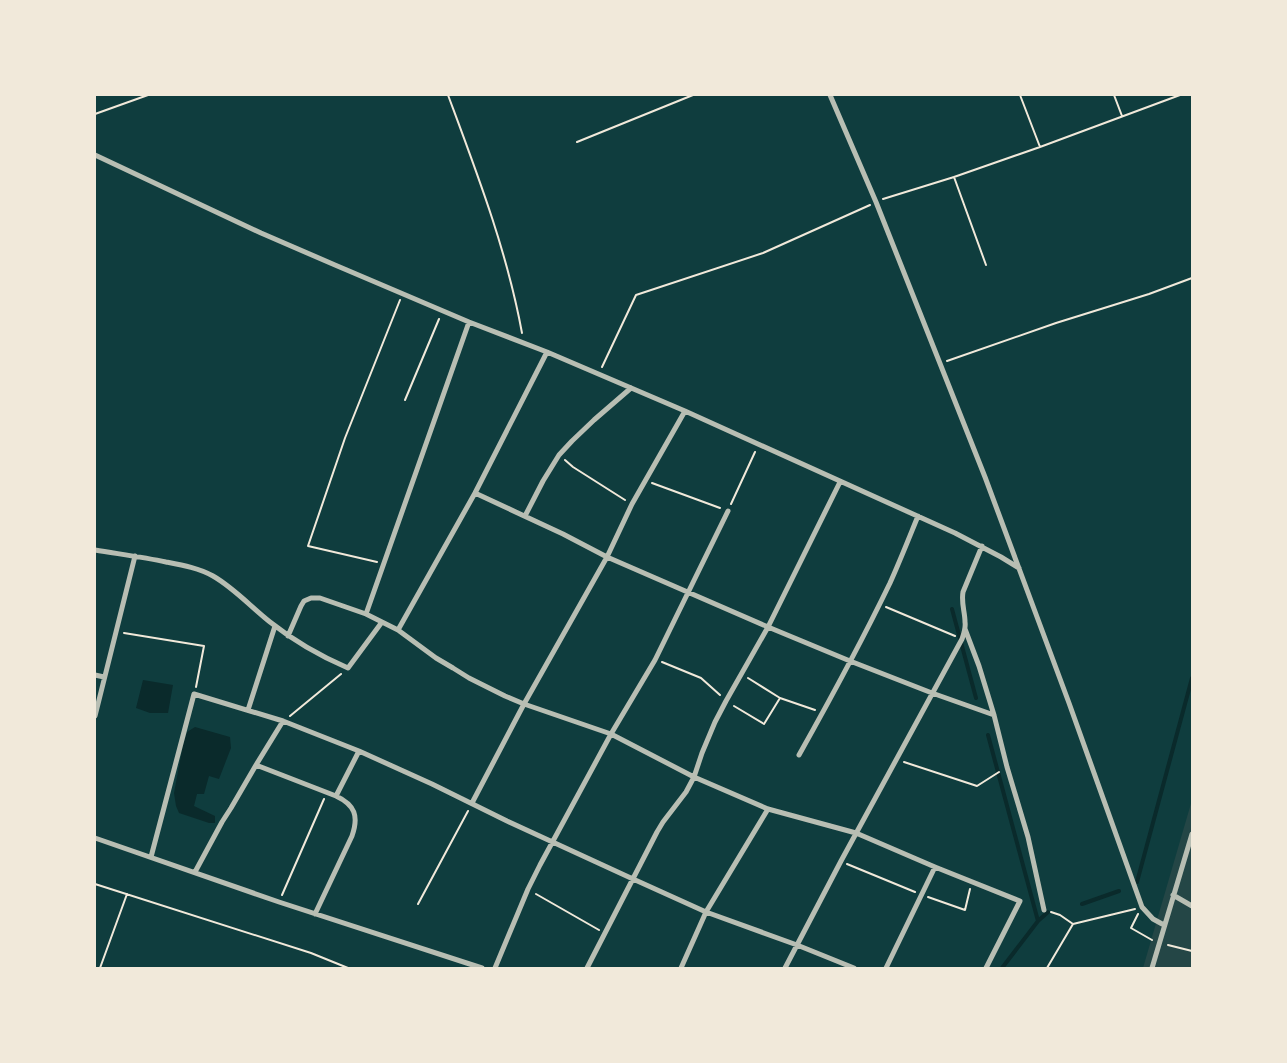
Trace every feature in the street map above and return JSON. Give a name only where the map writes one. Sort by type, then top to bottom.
[{"type":"street","points":[[830,95],[876,202],[985,477],[1060,677],[1142,907],[1153,919],[1164,925]]},
{"type":"street","points":[[95,155],[261,233],[442,311],[547,352],[685,411],[982,546],[1019,568]]},
{"type":"street","points":[[366,614],[469,322]]},
{"type":"street","points":[[398,630],[475,493],[547,352]]},
{"type":"street","points":[[526,516],[543,481],[559,455],[594,420],[631,388]]},
{"type":"street","points":[[472,803],[524,704],[607,557],[632,504],[685,411]]},
{"type":"street","points":[[587,968],[656,832],[686,792],[694,777],[707,740],[726,701],[768,627],[840,482]]},
{"type":"street","points":[[475,493],[526,516],[607,557],[768,627],[932,693],[994,715]]},
{"type":"street","points":[[494,968],[528,889],[552,841],[611,734],[655,660],[728,511]]},
{"type":"street","points":[[799,755],[891,581],[918,516]]},
{"type":"street","points":[[785,968],[962,639],[966,622],[962,598],[963,592],[982,546]]},
{"type":"street","points":[[95,550],[180,565],[212,575],[288,636],[318,654],[348,668],[382,622]]},
{"type":"street","points":[[95,716],[135,556]]},
{"type":"street","points":[[288,636],[304,601],[311,598],[320,598],[366,614],[398,630],[452,668],[524,704],[611,734],[694,777],[768,809],[856,833],[1020,901],[986,968]]},
{"type":"street","points":[[248,710],[275,626]]},
{"type":"street","points":[[965,629],[994,715],[1028,837],[1044,910]]},
{"type":"street","points":[[95,675],[104,677]]},
{"type":"street","points":[[151,856],[194,694],[284,721],[359,751],[706,912],[854,968]]},
{"type":"street","points":[[195,872],[213,836],[284,721]]},
{"type":"street","points":[[336,796],[359,751]]},
{"type":"street","points":[[256,765],[346,800],[352,806],[356,826],[346,852],[315,914]]},
{"type":"street","points":[[680,968],[706,912],[768,809]]},
{"type":"street","points":[[1152,968],[1192,834]]},
{"type":"street","points":[[95,838],[279,902],[482,968]]},
{"type":"street","points":[[886,968],[935,867]]},
{"type":"street","points":[[1173,895],[1192,906]]},
{"type":"path","points":[[95,114],[148,95]]},
{"type":"path","points":[[448,95],[498,239],[517,306],[524,343]]},
{"type":"path","points":[[577,142],[693,95]]},
{"type":"path","points":[[1020,95],[1040,147]]},
{"type":"path","points":[[1114,95],[1122,116]]},
{"type":"path","points":[[599,374],[636,295],[763,253],[876,202],[1040,147],[1180,95]]},
{"type":"path","points":[[954,177],[986,265]]},
{"type":"path","points":[[940,364],[1192,278]]},
{"type":"path","points":[[383,564],[308,546],[345,438],[402,294]]},
{"type":"path","points":[[405,400],[442,311]]},
{"type":"path","points":[[645,481],[728,511],[758,444]]},
{"type":"path","points":[[559,455],[573,467],[632,504]]},
{"type":"path","points":[[879,604],[962,639]]},
{"type":"path","points":[[116,632],[204,646],[194,694]]},
{"type":"path","points":[[655,660],[701,678],[726,701],[764,724],[780,698]]},
{"type":"path","points":[[284,721],[348,668]]},
{"type":"path","points":[[741,674],[780,698],[822,713]]},
{"type":"path","points":[[897,760],[977,786],[1008,768]]},
{"type":"path","points":[[279,902],[327,792]]},
{"type":"path","points":[[418,904],[472,803]]},
{"type":"path","points":[[841,862],[964,910],[972,882]]},
{"type":"path","points":[[95,884],[311,953],[348,968]]},
{"type":"path","points":[[528,889],[605,934]]},
{"type":"path","points":[[100,968],[127,894]]},
{"type":"path","points":[[1047,968],[1073,924],[1142,907]]},
{"type":"shaded area","points":[[143,680],[173,685],[168,713],[150,713],[136,708]]},
{"type":"shaded area","points":[[195,727],[230,737],[231,748],[219,779],[209,776],[204,794],[197,794],[194,806],[215,816],[215,823],[209,823],[179,813],[176,806],[174,793],[183,745],[187,732]]},
{"type":"shaded area","points":[[1192,800],[1192,968],[1143,968]]},
{"type":"waterway","points":[[952,609],[976,698]]},
{"type":"waterway","points":[[1137,882],[1192,678]]},
{"type":"waterway","points":[[988,735],[1038,921]]},
{"type":"waterway","points":[[1082,904],[1119,891]]},
{"type":"waterway","points":[[1002,968],[1038,921],[1048,912]]}]
